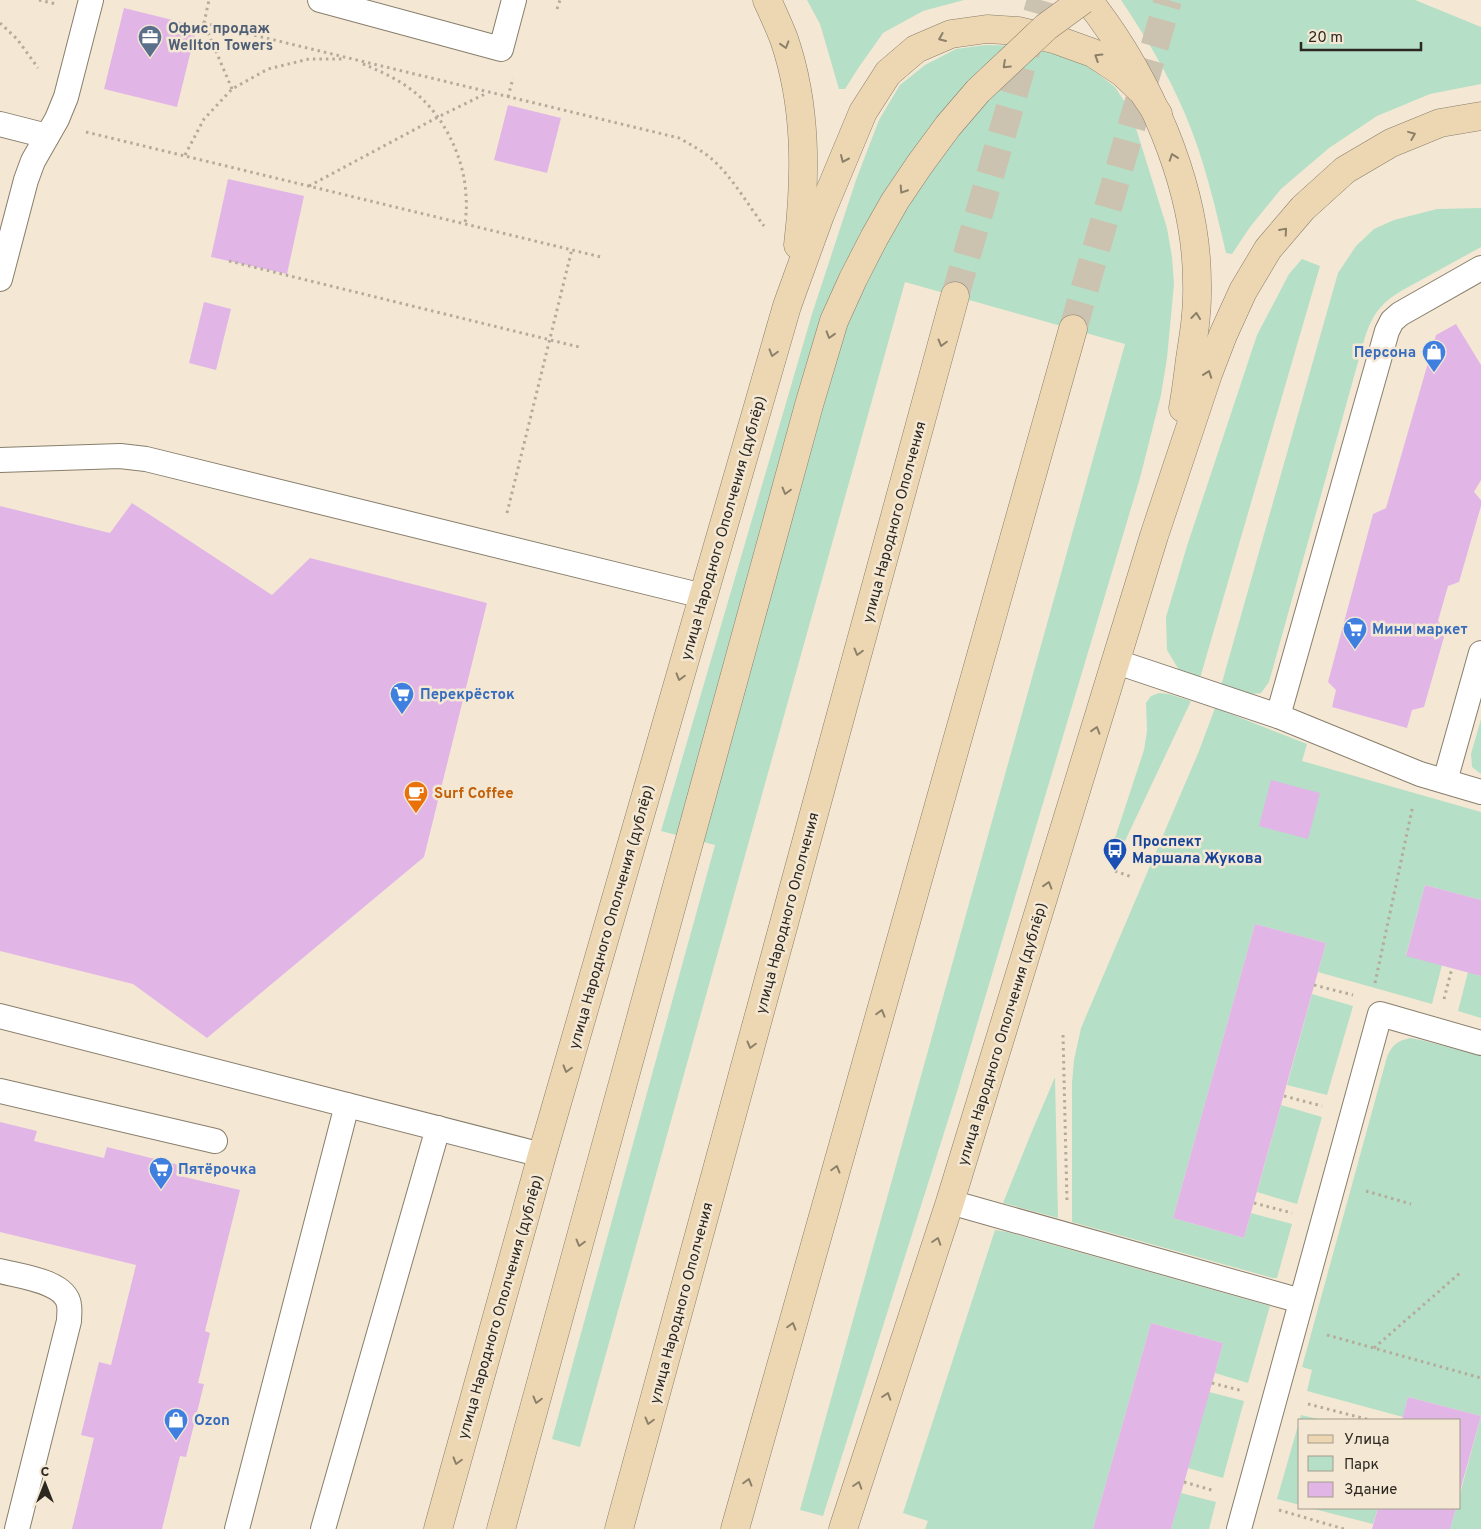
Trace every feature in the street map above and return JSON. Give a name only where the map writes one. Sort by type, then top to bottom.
[{"type":"main road","points":[[767,0],[784,39],[793,70],[802,126],[804,172],[802,211],[798,254],[787,306]]},
{"type":"main road","points":[[501,1529],[804,424],[834,321],[853,279],[895,201],[948,126],[978,91],[1046,27],[1083,0]]},
{"type":"main road","points":[[1088,0],[1127,54],[1158,114],[1179,174],[1188,208],[1196,257],[1198,282],[1196,316],[1184,401],[1167,487],[1154,536]]},
{"type":"main road","points":[[787,306],[820,215],[863,112],[888,73],[916,49],[951,34],[987,29],[1019,31],[1057,40],[1093,53],[1123,73],[1143,92],[1158,114]]},
{"type":"main road","points":[[1154,536],[1208,374],[1223,335],[1243,291],[1268,250],[1303,208],[1345,170],[1391,143],[1432,126],[1481,116]]},
{"type":"main road","name":"улица Народного Ополчения","points":[[619,1529],[955,296]]},
{"type":"main road","name":"улица Народного Ополчения (дублёр)","points":[[438,1529],[542,1155],[787,306]]},
{"type":"main road","points":[[735,1529],[1073,329]]},
{"type":"main road","name":"улица Народного Ополчения (дублёр)","points":[[843,1529],[950,1202],[1117,662],[1154,536]]},
{"type":"lane","points":[[0,279],[26,180],[33,161],[54,123],[72,79],[92,0]]},
{"type":"lane","points":[[320,0],[501,49],[514,0]]},
{"type":"lane","points":[[0,124],[54,123]]},
{"type":"lane","points":[[1278,716],[1387,331],[1392,321],[1400,314],[1481,269]]},
{"type":"lane","points":[[0,460],[120,456],[146,459],[703,596]]},
{"type":"lane","points":[[1445,782],[1481,653]]},
{"type":"lane","points":[[1117,662],[1278,716],[1420,774],[1481,792]]},
{"type":"lane","points":[[1239,1529],[1380,1014],[1481,1042]]},
{"type":"lane","points":[[0,1016],[542,1155]]},
{"type":"lane","points":[[0,1091],[215,1141]]},
{"type":"lane","points":[[237,1529],[346,1105]]},
{"type":"lane","points":[[323,1529],[438,1128]]},
{"type":"lane","points":[[950,1202],[1301,1301]]},
{"type":"lane","points":[[0,1271],[47,1283],[62,1291],[69,1303],[69,1321],[17,1529]]},
{"type":"path","points":[[209,0],[204,23],[232,89]]},
{"type":"path","points":[[557,9],[560,0]]},
{"type":"path","points":[[0,23],[17,39],[54,90],[54,123],[601,257]]},
{"type":"path","points":[[204,23],[679,138],[713,160],[766,229]]},
{"type":"path","points":[[184,156],[204,119],[232,89],[268,69],[309,59],[350,59],[384,72],[414,91],[438,117],[453,142],[462,168],[466,196],[465,224]]},
{"type":"path","points":[[308,186],[489,92]]},
{"type":"path","points":[[499,545],[572,250]]},
{"type":"path","points":[[229,261],[578,346]]},
{"type":"path","points":[[1374,984],[1420,774]]},
{"type":"path","points":[[1115,871],[1132,877]]},
{"type":"path","points":[[1443,1003],[1452,968]]},
{"type":"path","points":[[1314,985],[1359,996]]},
{"type":"path","points":[[1063,1035],[1068,1236]]},
{"type":"path","points":[[1284,1096],[1329,1108]]},
{"type":"path","points":[[1254,1203],[1300,1215]]},
{"type":"path","points":[[1374,1349],[1461,1272]]},
{"type":"path","points":[[1318,1333],[1481,1378]]},
{"type":"path","points":[[1212,1383],[1251,1393]]},
{"type":"path","points":[[1276,1395],[1366,1419]]},
{"type":"path","points":[[1184,1482],[1216,1491]]},
{"type":"path","points":[[1246,1502],[1344,1529]]},
{"type":"green space","points":[[807,0],[964,0],[923,11],[883,33],[845,89],[839,89],[820,24]]},
{"type":"green space","points":[[1121,0],[1415,0],[1481,27],[1481,84],[1430,94],[1377,116],[1329,148],[1281,189],[1250,227],[1232,254],[1226,253],[1203,165],[1185,114],[1156,55]]},
{"type":"green space","points":[[986,45],[1016,46],[1054,54],[1089,67],[1115,87],[1128,107],[1167,228],[1172,257],[1174,284],[1167,358],[1161,395],[1140,478],[956,1095],[823,1516],[800,1510],[1125,344],[905,282],[580,1447],[552,1439],[715,845],[661,831],[812,314],[856,180],[879,120],[900,85],[925,65],[956,49]]},
{"type":"green space","points":[[1481,208],[1481,247],[1401,291],[1382,305],[1374,316],[1365,337],[1269,682],[1261,693],[1256,694],[1221,686],[1338,273],[1356,246],[1374,229],[1394,220],[1437,209]]},
{"type":"green space","points":[[1302,259],[1320,266],[1200,678],[1179,670],[1167,650],[1166,617],[1187,546],[1257,335],[1289,274]]},
{"type":"green space","points":[[1159,693],[1191,701],[1125,841],[1115,838],[1144,750],[1147,731],[1146,703],[1151,696]]},
{"type":"green space","points":[[1215,708],[1307,744],[1302,761],[1481,812],[1481,900],[1425,885],[1406,955],[1442,965],[1432,1004],[1318,972],[1326,943],[1255,924],[1173,1218],[1244,1238],[1251,1213],[1292,1224],[1277,1278],[1072,1222],[1072,1083],[1074,1060],[1081,1028],[1199,751]]},
{"type":"green space","points":[[1481,719],[1481,774],[1472,767],[1471,754]]},
{"type":"green space","points":[[1468,972],[1481,976],[1481,1018],[1458,1011]]},
{"type":"green space","points":[[1312,994],[1353,1006],[1327,1095],[1287,1085]]},
{"type":"green space","points":[[1410,1038],[1481,1056],[1481,1416],[1408,1397],[1403,1417],[1307,1391],[1312,1370],[1302,1367],[1387,1057],[1395,1044]]},
{"type":"green space","points":[[1055,1077],[1058,1218],[1003,1203]]},
{"type":"green space","points":[[1281,1105],[1322,1117],[1297,1204],[1257,1192]]},
{"type":"green space","points":[[995,1230],[1270,1306],[1248,1383],[1215,1373],[1223,1343],[1151,1323],[1093,1529],[925,1529],[928,1521],[903,1513]]},
{"type":"green space","points":[[1209,1392],[1244,1401],[1223,1478],[1188,1468]]},
{"type":"green space","points":[[1301,1415],[1318,1419],[1300,1419]]},
{"type":"green space","points":[[1481,1416],[1481,1529],[1450,1529],[1456,1509],[1461,1509],[1461,1490]]},
{"type":"green space","points":[[1298,1426],[1298,1504],[1277,1499]]},
{"type":"green space","points":[[1181,1493],[1216,1502],[1209,1529],[1171,1529]]},
{"type":"green space","points":[[1314,1509],[1378,1509],[1373,1524]]},
{"type":"building","name":"Офис продаж Wellton Towers","points":[[124,8],[197,26],[177,107],[104,89]]},
{"type":"building","points":[[508,105],[561,118],[547,173],[494,160]]},
{"type":"building","points":[[228,179],[304,196],[287,274],[211,257]]},
{"type":"building","points":[[204,302],[231,309],[216,370],[189,363]]},
{"type":"building","points":[[1456,324],[1481,365],[1481,480],[1474,492],[1481,500],[1481,506],[1459,582],[1448,586],[1438,621],[1446,630],[1424,707],[1412,710],[1407,728],[1332,707],[1336,690],[1328,682],[1373,514],[1386,508],[1436,335]]},
{"type":"building","points":[[132,503],[272,595],[310,558],[487,603],[424,857],[207,1038],[133,984],[0,951],[0,506],[110,533]]},
{"type":"building","points":[[1271,780],[1320,793],[1308,839],[1259,826]]},
{"type":"building","points":[[1425,885],[1481,900],[1481,976],[1406,956]]},
{"type":"building","points":[[1255,924],[1326,943],[1244,1238],[1173,1218]]},
{"type":"building","points":[[0,1122],[37,1131],[34,1141],[104,1158],[107,1147],[179,1165],[176,1175],[240,1190],[205,1331],[210,1333],[198,1383],[204,1384],[186,1457],[180,1456],[162,1529],[72,1529],[94,1438],[81,1435],[99,1362],[111,1365],[136,1265],[0,1232]]},
{"type":"building","points":[[1151,1323],[1223,1343],[1215,1373],[1171,1529],[1093,1529]]},
{"type":"building","points":[[1408,1397],[1481,1416],[1461,1487],[1461,1419],[1402,1419]]},
{"type":"building","points":[[1378,1509],[1456,1509],[1450,1529],[1372,1529]]},
{"type":"tunnel","points":[[955,296],[1041,0]]},
{"type":"tunnel","points":[[1073,329],[1168,0]]},
{"type":"place","name":"Офис продаж Wellton Towers","points":[[150,58]]},
{"type":"place","name":"Персона","points":[[1434,373]]},
{"type":"place","name":"Мини маркет","points":[[1355,650]]},
{"type":"place","name":"Перекрёсток","points":[[402,715]]},
{"type":"place","name":"Surf Coffee","points":[[416,814]]},
{"type":"place","name":"Проспект Маршала Жукова","points":[[1115,871]]},
{"type":"place","name":"Пятёрочка","points":[[161,1190]]},
{"type":"place","name":"Ozon","points":[[176,1441]]}]
